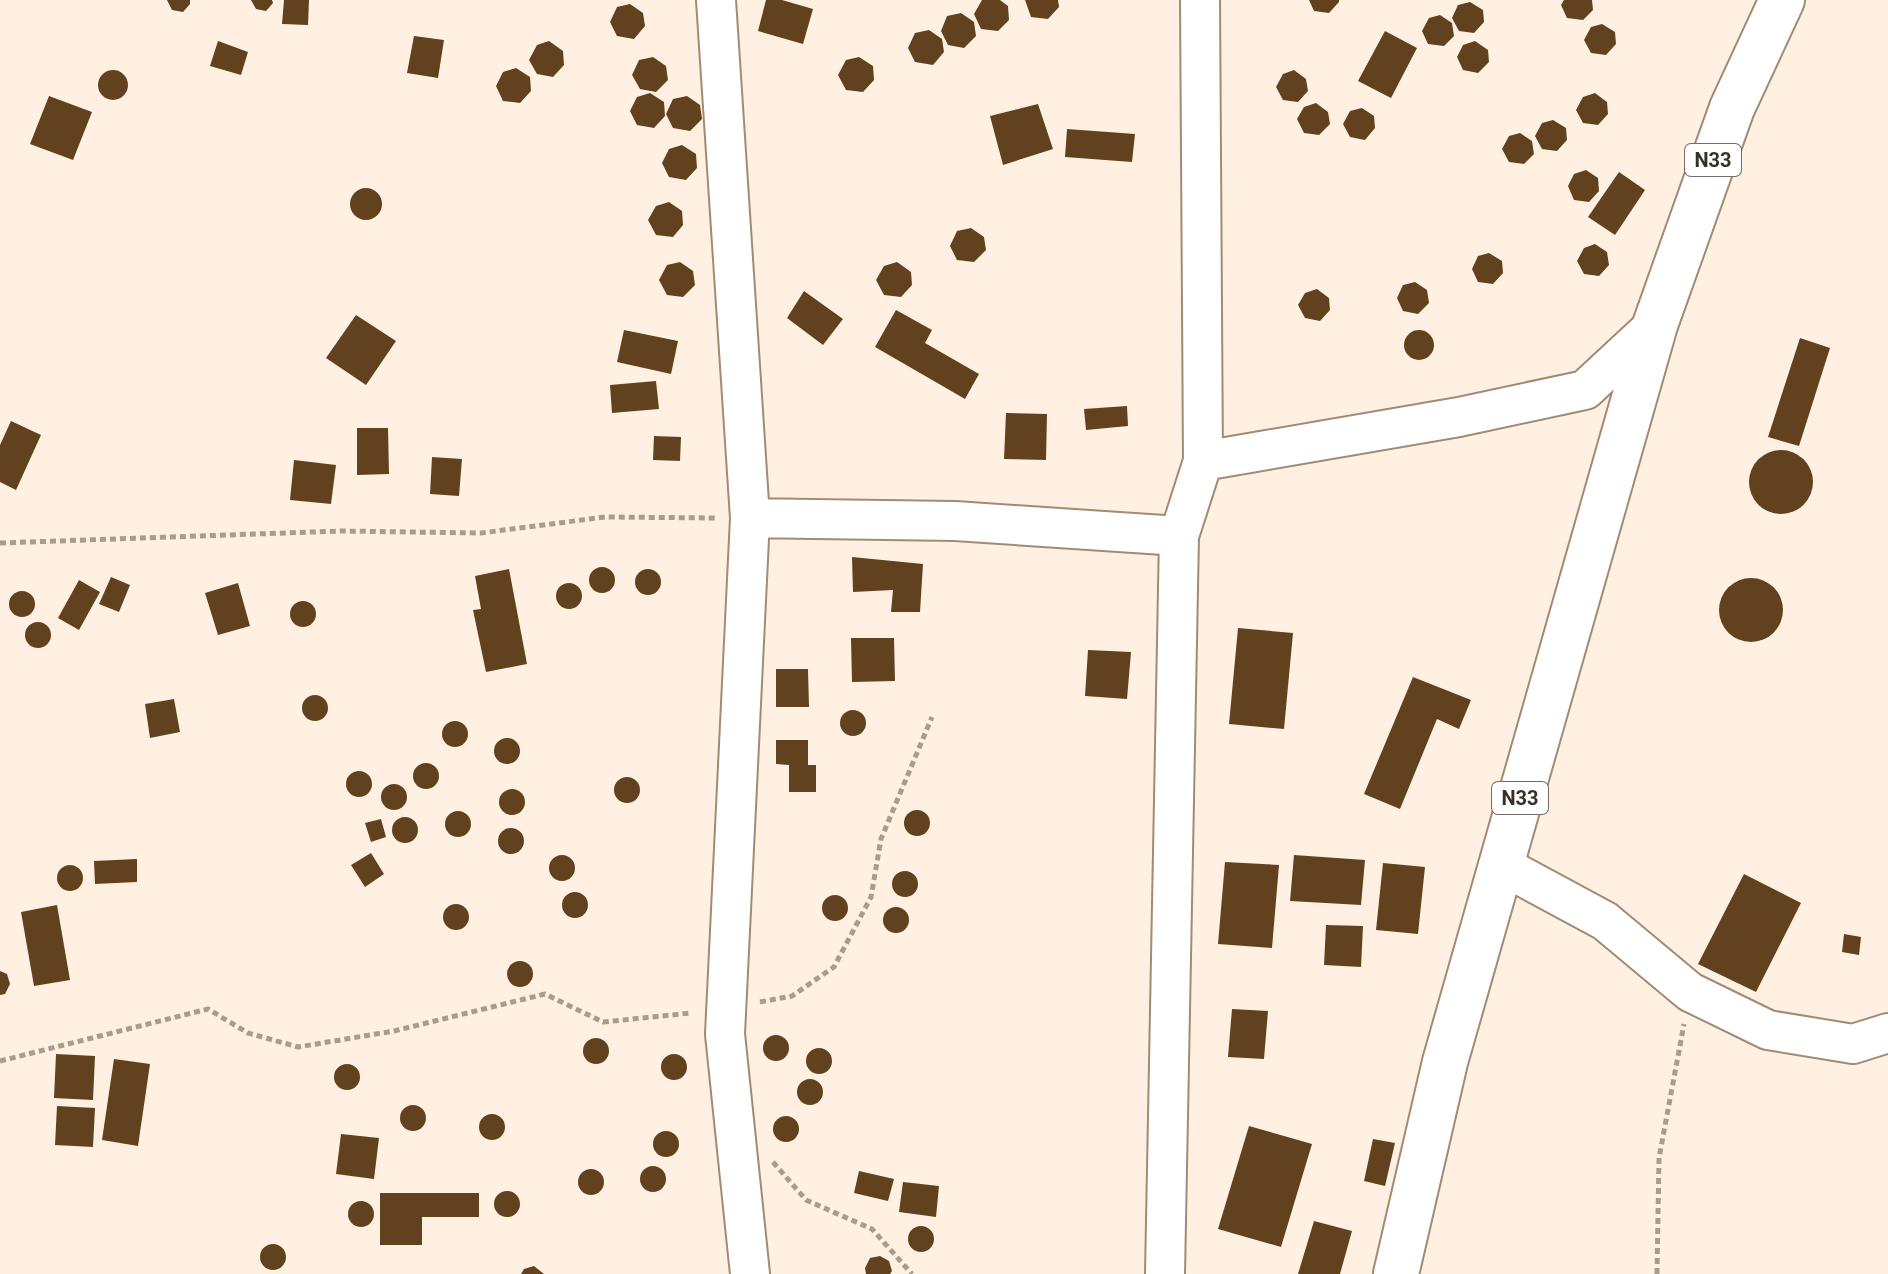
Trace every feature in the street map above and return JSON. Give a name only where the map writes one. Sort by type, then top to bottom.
[{"type":"main road","name":"N33","points":[[1396,1274],[1445,1062],[1655,325],[1732,108],[1782,0]]},
{"type":"street","points":[[716,0],[750,518],[725,1034],[750,1274]]},
{"type":"street","points":[[1165,1274],[1179,536],[1203,461],[1200,0]]},
{"type":"street","points":[[1203,461],[1459,417],[1585,390],[1655,325]]},
{"type":"street","points":[[750,518],[955,521],[1179,536]]},
{"type":"street","points":[[1501,865],[1605,921],[1690,992],[1768,1030],[1853,1044],[1888,1033]]},
{"type":"path","points":[[0,543],[341,531],[481,533],[605,517],[750,518]]},
{"type":"path","points":[[0,1061],[208,1009],[248,1033],[298,1047],[394,1031],[545,994],[603,1022],[726,1010],[792,996],[834,967],[871,897],[881,839],[932,717]]},
{"type":"path","points":[[1657,1274],[1659,1158],[1690,992]]},
{"type":"path","points":[[770,1157],[806,1200],[872,1229],[912,1274]]},
{"type":"building","points":[[167,0],[190,0],[190,4],[183,12],[172,10]]},
{"type":"building","points":[[251,0],[272,0],[273,3],[266,11],[256,9]]},
{"type":"building","points":[[284,0],[309,0],[308,25],[282,24]]},
{"type":"building","points":[[766,0],[782,0],[813,9],[803,44],[758,31]]},
{"type":"building","points":[[982,0],[1000,0],[1008,6],[1009,20],[998,31],[981,29],[974,14]]},
{"type":"building","points":[[1025,0],[1058,0],[1059,7],[1048,19],[1031,17]]},
{"type":"building","points":[[1309,0],[1339,2],[1329,13],[1314,11]]},
{"type":"building","points":[[1564,0],[1592,0],[1593,10],[1583,20],[1567,18],[1561,5]]},
{"type":"building","points":[[1470,2],[1483,10],[1484,22],[1474,33],[1459,31],[1452,18],[1458,5]]},
{"type":"building","points":[[630,4],[643,13],[645,26],[634,39],[617,36],[610,22],[617,7]]},
{"type":"building","points":[[961,13],[974,22],[976,36],[964,48],[948,45],[941,31],[947,16]]},
{"type":"building","points":[[1440,15],[1452,23],[1454,36],[1444,46],[1428,44],[1422,31],[1429,18]]},
{"type":"building","points":[[1602,24],[1615,32],[1616,44],[1606,55],[1591,53],[1584,40],[1591,27]]},
{"type":"building","points":[[929,30],[942,39],[944,52],[933,65],[915,62],[908,48],[915,33]]},
{"type":"building","points":[[1385,31],[1417,48],[1391,98],[1358,81]]},
{"type":"building","points":[[414,36],[444,40],[438,78],[407,73]]},
{"type":"building","points":[[218,41],[248,52],[241,75],[210,66]]},
{"type":"building","points":[[549,41],[563,51],[564,65],[553,77],[537,74],[529,60],[537,45]]},
{"type":"building","points":[[1475,41],[1488,50],[1489,62],[1478,73],[1463,70],[1457,57],[1463,45]]},
{"type":"building","points":[[653,57],[666,66],[668,80],[656,92],[640,89],[632,75],[639,60]]},
{"type":"building","points":[[859,57],[873,66],[874,80],[863,92],[846,90],[838,75],[846,60]]},
{"type":"building","points":[[516,68],[530,77],[531,91],[520,103],[503,101],[496,86],[503,72]]},
{"type":"building","points":[[113,70],[119,71],[127,79],[127,91],[119,99],[113,100],[107,99],[99,91],[98,85],[99,79],[107,71]]},
{"type":"building","points":[[1294,70],[1306,79],[1308,91],[1298,102],[1283,100],[1276,87],[1283,74]]},
{"type":"building","points":[[650,93],[664,102],[665,116],[654,128],[637,125],[630,111],[637,97]]},
{"type":"building","points":[[1595,93],[1607,102],[1608,114],[1598,125],[1583,123],[1576,110],[1583,97]]},
{"type":"building","points":[[49,96],[92,112],[73,160],[30,144]]},
{"type":"building","points":[[687,96],[700,105],[702,119],[690,131],[673,128],[666,114],[673,99]]},
{"type":"building","points":[[1316,103],[1328,112],[1330,124],[1319,135],[1304,133],[1297,119],[1304,107]]},
{"type":"building","points":[[1038,104],[1053,149],[1003,165],[990,116]]},
{"type":"building","points":[[1362,108],[1374,116],[1375,128],[1365,140],[1350,137],[1343,124],[1350,111]]},
{"type":"building","points":[[1553,120],[1566,128],[1567,140],[1557,151],[1542,149],[1535,136],[1542,123]]},
{"type":"building","points":[[1067,129],[1135,134],[1132,162],[1065,157]]},
{"type":"building","points":[[1520,133],[1532,141],[1534,154],[1524,164],[1509,162],[1502,149],[1509,136]]},
{"type":"building","points":[[682,145],[696,154],[697,168],[686,180],[669,177],[662,163],[669,149]]},
{"type":"building","points":[[1586,170],[1598,178],[1599,191],[1589,202],[1574,200],[1568,186],[1574,174]]},
{"type":"building","points":[[1619,172],[1645,190],[1615,235],[1588,217]]},
{"type":"building","points":[[366,188],[377,193],[382,204],[377,215],[366,220],[355,215],[350,204],[355,193]]},
{"type":"building","points":[[669,202],[682,211],[683,225],[673,237],[656,235],[648,220],[656,206]]},
{"type":"building","points":[[971,228],[984,237],[986,250],[974,262],[957,260],[950,246],[957,231]]},
{"type":"building","points":[[1595,244],[1607,252],[1609,265],[1599,276],[1584,274],[1577,261],[1584,248]]},
{"type":"building","points":[[1489,253],[1502,261],[1503,273],[1493,284],[1478,282],[1472,269],[1478,256]]},
{"type":"building","points":[[680,262],[693,271],[695,285],[683,297],[667,295],[659,280],[667,265]]},
{"type":"building","points":[[897,262],[911,272],[912,285],[901,297],[884,295],[876,280],[884,266]]},
{"type":"building","points":[[1415,282],[1427,290],[1429,303],[1418,314],[1403,311],[1397,298],[1403,285]]},
{"type":"building","points":[[1317,289],[1329,298],[1330,310],[1320,321],[1305,318],[1298,305],[1305,293]]},
{"type":"building","points":[[804,291],[843,319],[823,345],[787,318]]},
{"type":"building","points":[[896,310],[932,330],[925,343],[979,374],[965,399],[875,347]]},
{"type":"building","points":[[356,315],[396,341],[366,385],[326,358]]},
{"type":"building","points":[[624,330],[678,341],[671,374],[617,362]]},
{"type":"building","points":[[1419,330],[1430,334],[1434,345],[1430,356],[1419,360],[1408,356],[1404,345],[1408,334]]},
{"type":"building","points":[[1800,338],[1830,348],[1799,446],[1768,437]]},
{"type":"building","points":[[656,381],[659,409],[612,413],[610,385]]},
{"type":"building","points":[[1127,406],[1128,426],[1086,430],[1084,409]]},
{"type":"building","points":[[1006,413],[1047,414],[1046,460],[1004,459]]},
{"type":"building","points":[[11,421],[41,435],[16,490],[0,482],[0,445]]},
{"type":"building","points":[[357,428],[388,428],[389,474],[357,475]]},
{"type":"building","points":[[654,436],[681,437],[680,461],[653,460]]},
{"type":"building","points":[[1781,450],[1799,456],[1807,464],[1813,482],[1807,500],[1799,508],[1781,514],[1763,508],[1755,500],[1749,482],[1755,464],[1763,456]]},
{"type":"building","points":[[432,457],[462,459],[459,496],[430,494]]},
{"type":"building","points":[[294,460],[336,465],[331,504],[290,500]]},
{"type":"building","points":[[852,557],[923,564],[920,612],[891,612],[893,590],[853,592]]},
{"type":"building","points":[[602,567],[611,571],[615,580],[611,589],[602,593],[593,589],[589,580],[593,571]]},
{"type":"building","points":[[509,569],[527,664],[486,672],[473,610],[481,609],[475,576]]},
{"type":"building","points":[[648,569],[657,573],[661,582],[657,591],[648,595],[639,591],[635,582],[639,573]]},
{"type":"building","points":[[111,577],[130,585],[119,612],[99,604]]},
{"type":"building","points":[[1751,578],[1769,584],[1777,592],[1783,610],[1777,628],[1769,636],[1751,642],[1733,636],[1725,628],[1719,610],[1725,592],[1733,584]]},
{"type":"building","points":[[79,580],[100,592],[79,630],[58,618]]},
{"type":"building","points":[[238,583],[250,626],[218,635],[205,593]]},
{"type":"building","points":[[569,583],[578,587],[582,596],[578,605],[569,609],[560,605],[556,596],[560,587]]},
{"type":"building","points":[[22,591],[31,595],[35,604],[31,613],[22,617],[13,613],[9,604],[13,595]]},
{"type":"building","points":[[303,601],[312,605],[316,614],[312,623],[303,627],[294,623],[290,614],[294,605]]},
{"type":"building","points":[[38,622],[47,626],[51,635],[47,644],[38,648],[29,644],[25,635],[29,626]]},
{"type":"building","points":[[1238,628],[1293,633],[1284,729],[1229,724]]},
{"type":"building","points":[[851,638],[894,638],[895,681],[852,682]]},
{"type":"building","points":[[1088,650],[1131,652],[1127,699],[1085,696]]},
{"type":"building","points":[[776,669],[808,669],[809,707],[776,707]]},
{"type":"building","points":[[1413,677],[1471,700],[1459,729],[1437,719],[1400,809],[1364,794]]},
{"type":"building","points":[[315,695],[324,699],[328,708],[324,717],[315,721],[306,717],[302,708],[306,699]]},
{"type":"building","points":[[174,699],[180,732],[150,738],[145,704]]},
{"type":"building","points":[[853,710],[862,714],[866,723],[862,732],[853,736],[844,732],[840,723],[844,714]]},
{"type":"building","points":[[455,721],[464,725],[468,734],[464,743],[455,747],[446,743],[442,734],[446,725]]},
{"type":"building","points":[[507,738],[516,742],[520,751],[516,760],[507,764],[498,760],[494,751],[498,742]]},
{"type":"building","points":[[776,740],[808,740],[808,765],[816,765],[816,792],[789,792],[789,765],[776,764]]},
{"type":"building","points":[[426,763],[435,767],[439,776],[435,785],[426,789],[417,785],[413,776],[417,767]]},
{"type":"building","points":[[359,771],[368,775],[372,784],[368,793],[359,797],[350,793],[346,784],[350,775]]},
{"type":"building","points":[[627,777],[636,781],[640,790],[636,799],[627,803],[618,799],[614,790],[618,781]]},
{"type":"building","points":[[394,784],[403,788],[407,797],[403,806],[394,810],[385,806],[381,797],[385,788]]},
{"type":"building","points":[[512,789],[521,793],[525,802],[521,811],[512,815],[503,811],[499,802],[503,793]]},
{"type":"building","points":[[917,810],[926,814],[930,823],[926,832],[917,836],[908,832],[904,823],[908,814]]},
{"type":"building","points":[[458,811],[467,815],[471,824],[467,833],[458,837],[449,833],[445,824],[449,815]]},
{"type":"building","points":[[405,817],[414,821],[418,830],[414,839],[405,843],[396,839],[392,830],[396,821]]},
{"type":"building","points":[[381,819],[386,837],[371,842],[365,823]]},
{"type":"building","points":[[511,828],[520,832],[524,841],[520,850],[511,854],[502,850],[498,841],[502,832]]},
{"type":"building","points":[[371,853],[384,874],[365,887],[351,865]]},
{"type":"building","points":[[562,855],[571,859],[575,868],[571,877],[562,881],[553,877],[549,868],[553,859]]},
{"type":"building","points":[[1294,855],[1365,860],[1361,905],[1290,901]]},
{"type":"building","points":[[137,859],[137,882],[95,884],[94,861]]},
{"type":"building","points":[[1225,862],[1279,865],[1272,948],[1218,944]]},
{"type":"building","points":[[1383,863],[1425,867],[1418,934],[1376,930]]},
{"type":"building","points":[[70,865],[79,869],[83,878],[79,887],[70,891],[61,887],[57,878],[61,869]]},
{"type":"building","points":[[905,871],[914,875],[918,884],[914,893],[905,897],[896,893],[892,884],[896,875]]},
{"type":"building","points":[[1744,874],[1801,903],[1756,992],[1698,964]]},
{"type":"building","points":[[575,892],[584,896],[588,905],[584,914],[575,918],[566,914],[562,905],[566,896]]},
{"type":"building","points":[[835,895],[844,899],[848,908],[844,917],[835,921],[826,917],[822,908],[826,899]]},
{"type":"building","points":[[456,904],[465,908],[469,917],[465,926],[456,930],[447,926],[443,917],[447,908]]},
{"type":"building","points":[[57,905],[70,980],[34,986],[21,912]]},
{"type":"building","points":[[896,907],[905,911],[909,920],[905,929],[896,933],[887,929],[883,920],[887,911]]},
{"type":"building","points":[[1326,925],[1363,926],[1361,967],[1324,965]]},
{"type":"building","points":[[1844,934],[1861,937],[1859,955],[1842,952]]},
{"type":"building","points":[[520,961],[529,965],[533,974],[529,983],[520,987],[511,983],[507,974],[511,965]]},
{"type":"building","points":[[0,971],[7,974],[10,984],[5,994],[0,995]]},
{"type":"building","points":[[1232,1009],[1268,1011],[1264,1059],[1228,1057]]},
{"type":"building","points":[[776,1035],[785,1039],[789,1048],[785,1057],[776,1061],[767,1057],[763,1048],[767,1039]]},
{"type":"building","points":[[596,1038],[605,1042],[609,1051],[605,1060],[596,1064],[587,1060],[583,1051],[587,1042]]},
{"type":"building","points":[[819,1048],[828,1052],[832,1061],[828,1070],[819,1074],[810,1070],[806,1061],[810,1052]]},
{"type":"building","points":[[56,1054],[95,1056],[93,1100],[54,1098]]},
{"type":"building","points":[[674,1054],[683,1058],[687,1067],[683,1076],[674,1080],[665,1076],[661,1067],[665,1058]]},
{"type":"building","points":[[114,1059],[150,1064],[138,1146],[102,1140]]},
{"type":"building","points":[[347,1064],[356,1068],[360,1077],[356,1086],[347,1090],[338,1086],[334,1077],[338,1068]]},
{"type":"building","points":[[810,1079],[819,1083],[823,1092],[819,1101],[810,1105],[801,1101],[797,1092],[801,1083]]},
{"type":"building","points":[[413,1105],[422,1109],[426,1118],[422,1127],[413,1131],[404,1127],[400,1118],[404,1109]]},
{"type":"building","points":[[57,1106],[95,1108],[93,1147],[55,1145]]},
{"type":"building","points":[[492,1114],[501,1118],[505,1127],[501,1136],[492,1140],[483,1136],[479,1127],[483,1118]]},
{"type":"building","points":[[786,1116],[795,1120],[799,1129],[795,1138],[786,1142],[777,1138],[773,1129],[777,1120]]},
{"type":"building","points":[[1249,1126],[1312,1144],[1281,1247],[1218,1229]]},
{"type":"building","points":[[666,1131],[675,1135],[679,1144],[675,1153],[666,1157],[657,1153],[653,1144],[657,1135]]},
{"type":"building","points":[[341,1134],[379,1138],[374,1179],[336,1174]]},
{"type":"building","points":[[1373,1139],[1395,1143],[1385,1186],[1364,1181]]},
{"type":"building","points":[[653,1166],[662,1170],[666,1179],[662,1188],[653,1192],[644,1188],[640,1179],[644,1170]]},
{"type":"building","points":[[591,1169],[600,1173],[604,1182],[600,1191],[591,1195],[582,1191],[578,1182],[582,1173]]},
{"type":"building","points":[[859,1171],[894,1179],[888,1201],[854,1193]]},
{"type":"building","points":[[903,1182],[939,1186],[936,1217],[899,1212]]},
{"type":"building","points":[[507,1191],[516,1195],[520,1204],[516,1213],[507,1217],[498,1213],[494,1204],[498,1195]]},
{"type":"building","points":[[380,1193],[479,1193],[479,1217],[422,1217],[422,1245],[380,1245]]},
{"type":"building","points":[[361,1201],[370,1205],[374,1214],[370,1223],[361,1227],[352,1223],[348,1214],[352,1205]]},
{"type":"building","points":[[1314,1221],[1352,1231],[1340,1274],[1298,1274]]},
{"type":"building","points":[[921,1226],[930,1230],[934,1239],[930,1248],[921,1252],[912,1248],[908,1239],[912,1230]]},
{"type":"building","points":[[273,1244],[282,1248],[286,1257],[282,1266],[273,1270],[264,1266],[260,1257],[264,1248]]},
{"type":"building","points":[[880,1256],[889,1261],[890,1274],[866,1274],[865,1268],[870,1258]]},
{"type":"building","points":[[534,1266],[544,1274],[521,1274],[524,1269]]}]
